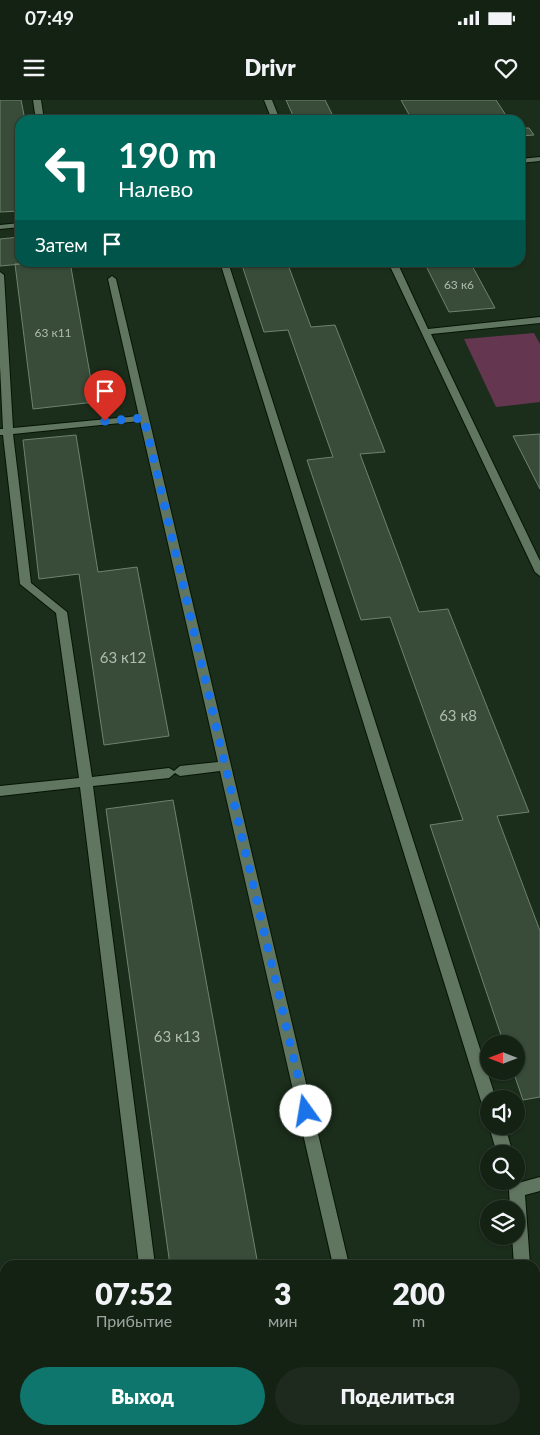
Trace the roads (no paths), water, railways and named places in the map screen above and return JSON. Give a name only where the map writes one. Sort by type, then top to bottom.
[{"type":"lane","points":[[39,115],[37,100],[40,100]]},
{"type":"lane","points":[[268,100],[274,115]]},
{"type":"lane","points":[[525,160],[540,159]]},
{"type":"lane","points":[[0,227],[15,226]]},
{"type":"lane","points":[[226,267],[485,1090]]},
{"type":"lane","points":[[394,267],[540,572]]},
{"type":"lane","points":[[0,275],[4,431],[26,584],[61,612],[86,782],[146,1260]]},
{"type":"lane","points":[[112,279],[340,1260]]},
{"type":"lane","points":[[425,332],[540,320]]},
{"type":"lane","points":[[4,431],[144,418]]},
{"type":"lane","points":[[0,791],[226,766]]},
{"type":"lane","points":[[525,1185],[540,1184]]},
{"type":"lane","points":[[515,1190],[522,1260]]}]
